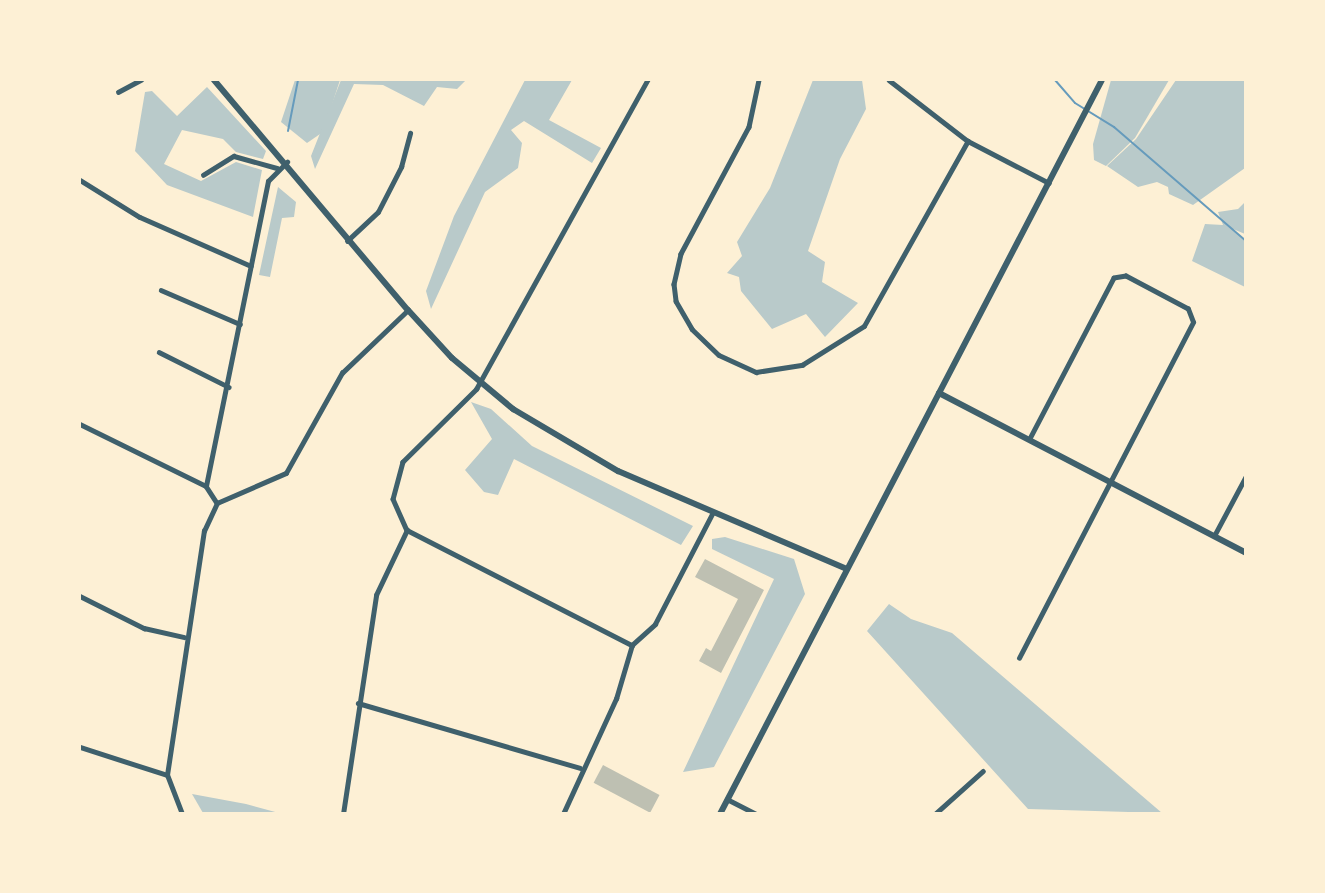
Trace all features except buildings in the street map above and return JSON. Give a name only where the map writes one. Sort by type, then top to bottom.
[{"type":"street","points":[[118,92],[141,80]]},
{"type":"street","points":[[214,80],[287,162],[347,241],[408,310],[479,381],[576,450],[712,514],[847,569]]},
{"type":"street","points":[[632,645],[407,530],[393,499],[403,462],[479,381],[648,80]]},
{"type":"street","points":[[759,80],[749,127],[681,254],[674,284],[676,301],[692,329],[719,354],[756,372],[802,365],[864,326],[968,141]]},
{"type":"street","points":[[889,80],[968,141],[1049,183]]},
{"type":"street","points":[[720,813],[1102,80]]},
{"type":"street","points":[[347,241],[378,212],[401,167],[410,133]]},
{"type":"street","points":[[203,176],[234,156],[277,168]]},
{"type":"street","points":[[206,486],[229,387],[268,181],[277,168],[287,162]]},
{"type":"street","points":[[80,180],[140,217],[251,266]]},
{"type":"street","points":[[1019,658],[1193,322],[1188,309],[1126,276],[1114,278],[1030,439]]},
{"type":"street","points":[[161,290],[240,324]]},
{"type":"street","points":[[182,813],[167,775],[184,637],[204,531],[217,503],[286,473],[342,374],[408,310]]},
{"type":"street","points":[[159,352],[229,387]]},
{"type":"street","points":[[939,393],[1245,554]]},
{"type":"street","points":[[80,424],[206,486],[217,503]]},
{"type":"street","points":[[1214,536],[1245,476]]},
{"type":"street","points":[[563,813],[580,768],[615,699],[632,645],[655,624],[712,514]]},
{"type":"street","points":[[343,813],[357,703],[376,595],[407,530]]},
{"type":"street","points":[[80,596],[144,628],[184,637]]},
{"type":"street","points":[[357,703],[580,768]]},
{"type":"street","points":[[80,747],[167,775]]},
{"type":"street","points":[[935,813],[983,771]]},
{"type":"street","points":[[728,799],[756,813]]},
{"type":"shaded area","points":[[295,80],[340,80],[323,132],[307,143],[281,122]]},
{"type":"shaded area","points":[[341,80],[466,80],[457,89],[437,87],[424,106],[383,85],[354,84],[315,169],[311,156]]},
{"type":"shaded area","points":[[525,80],[572,80],[549,120],[601,148],[592,163],[524,121],[511,130],[522,143],[518,168],[485,192],[431,309],[426,291],[454,216]]},
{"type":"shaded area","points":[[813,80],[862,80],[866,109],[840,159],[808,251],[825,262],[822,282],[858,303],[825,337],[806,314],[772,329],[741,291],[739,277],[727,273],[742,256],[737,242],[770,188]]},
{"type":"shaded area","points":[[1111,80],[1169,80],[1135,138],[1106,166],[1094,160],[1093,144]]},
{"type":"shaded area","points":[[1176,80],[1245,80],[1245,168],[1193,205],[1169,194],[1168,187],[1157,182],[1138,187],[1107,166],[1136,139]]},
{"type":"shaded area","points":[[207,87],[266,151],[263,159],[236,152],[223,139],[182,130],[164,164],[201,181],[236,162],[262,170],[253,217],[167,185],[135,151],[145,92],[152,91],[177,116]]},
{"type":"shaded area","points":[[278,187],[296,202],[294,217],[282,218],[270,277],[259,275]]},
{"type":"shaded area","points":[[1245,202],[1245,234],[1233,229],[1245,241],[1245,287],[1192,261],[1205,224],[1223,225],[1218,212],[1238,209]]},
{"type":"shaded area","points":[[471,402],[491,409],[532,446],[693,526],[681,545],[514,459],[498,495],[484,492],[465,470],[492,439]]},
{"type":"shaded area","points":[[725,537],[794,559],[805,594],[714,767],[683,772],[774,579],[712,549],[712,539]]},
{"type":"shaded area","points":[[889,604],[911,619],[952,633],[1162,813],[1028,809],[867,631]]},
{"type":"shaded area","points":[[192,794],[246,804],[279,813],[203,813]]},
{"type":"waterway","points":[[288,131],[298,80]]},
{"type":"waterway","points":[[1055,80],[1075,103],[1114,127],[1246,241]]}]
